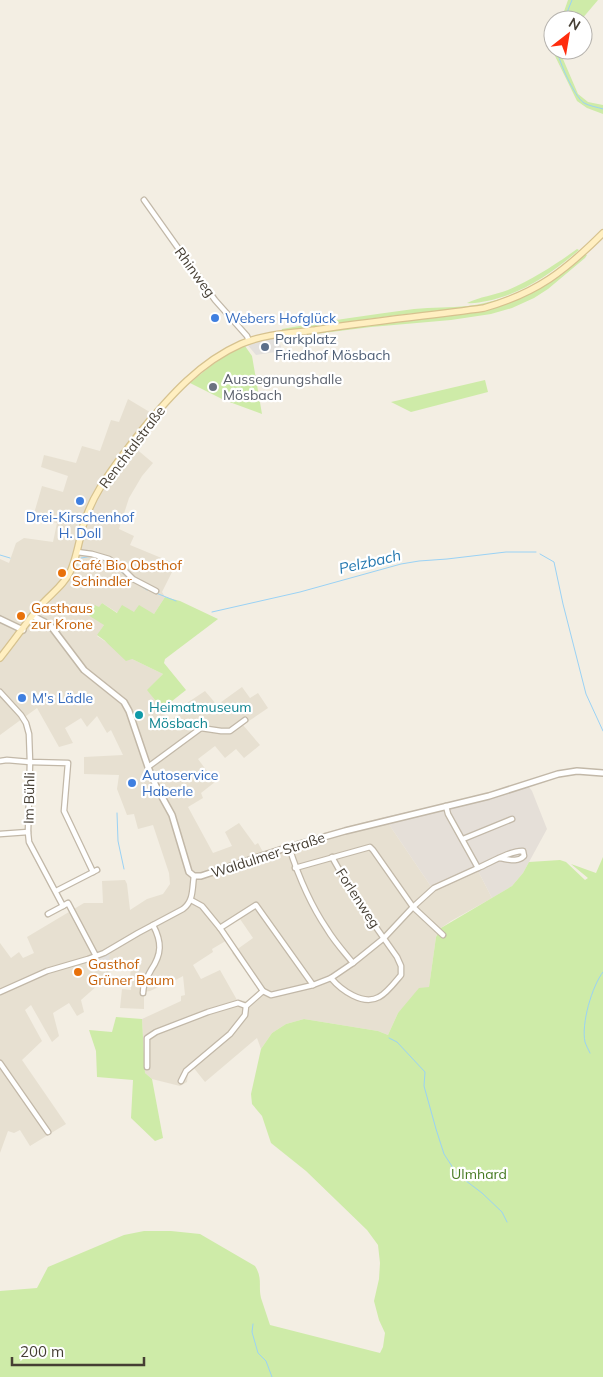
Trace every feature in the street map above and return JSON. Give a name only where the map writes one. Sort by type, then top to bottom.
[{"type":"main road","name":"Renchtalstraße","points":[[0,658],[42,604],[61,586],[71,572],[89,508],[106,478],[130,445],[178,389],[218,356],[249,341],[275,336],[353,324],[484,308],[502,303],[520,296],[551,278],[580,256],[603,233]]},
{"type":"street","name":"Rhinweg","points":[[144,200],[215,300],[247,336],[249,341]]},
{"type":"street","points":[[77,552],[109,559],[133,579],[156,591]]},
{"type":"street","name":"Waldulmer Straße","points":[[33,616],[50,625],[84,670],[124,702],[129,710],[148,768],[172,815],[189,872],[194,876],[201,876],[345,831],[501,793],[558,774],[577,771],[603,773]]},
{"type":"street","points":[[0,619],[23,630]]},
{"type":"street","name":"Im Bühli","points":[[0,692],[21,715],[26,723],[29,734],[29,842],[63,906],[68,903],[96,956]]},
{"type":"street","points":[[148,768],[201,728],[221,731],[230,730],[245,720]]},
{"type":"street","points":[[0,761],[68,764],[64,811],[95,871],[56,891]]},
{"type":"street","points":[[446,806],[448,814],[478,868]]},
{"type":"street","points":[[463,839],[512,818]]},
{"type":"street","points":[[0,834],[28,832]]},
{"type":"street","points":[[289,847],[295,868],[327,930],[354,963]]},
{"type":"street","points":[[295,868],[370,847],[413,907],[443,936]]},
{"type":"street","points":[[191,900],[202,906],[220,928],[263,991],[271,995],[313,985],[331,978],[354,963],[384,938],[434,888],[500,858],[520,850],[524,854],[522,859],[518,860],[500,858]]},
{"type":"street","name":"Forlenweg","points":[[331,978],[342,989],[352,995],[365,999],[374,999],[380,997],[401,976],[402,966],[354,896],[332,857]]},
{"type":"street","points":[[0,992],[47,971],[104,953],[183,909],[191,900],[194,876]]},
{"type":"street","points":[[220,928],[256,905],[313,985]]},
{"type":"street","points":[[48,914],[63,906]]},
{"type":"street","points":[[143,993],[145,980],[155,964],[160,951],[159,940],[152,925]]},
{"type":"street","points":[[181,1081],[186,1071],[230,1034],[245,1014],[246,1006],[263,991]]},
{"type":"street","points":[[147,1067],[147,1038],[156,1032],[208,1012],[238,1003],[246,1006]]},
{"type":"street","points":[[0,1063],[48,1132]]},
{"type":"shaded area","name":"Parkplatz Friedhof Mösbach","points":[[278,336],[282,351],[256,355],[246,343]]},
{"type":"shaded area","points":[[128,399],[158,417],[134,445],[153,463],[142,476],[129,498],[119,529],[134,536],[130,545],[176,564],[162,592],[165,597],[154,614],[118,613],[102,603],[99,608],[96,605],[104,625],[97,636],[132,659],[163,674],[148,690],[169,721],[190,708],[187,703],[205,691],[217,705],[242,687],[250,698],[258,693],[268,708],[243,725],[260,745],[244,758],[236,749],[225,758],[215,746],[198,759],[215,782],[201,793],[203,798],[188,807],[213,853],[232,846],[225,832],[239,823],[255,845],[258,843],[263,852],[323,833],[384,817],[432,888],[477,869],[492,898],[441,928],[436,937],[429,987],[398,1013],[388,1035],[378,1031],[304,1019],[286,1024],[272,1033],[261,1049],[257,1038],[205,1082],[193,1067],[188,1073],[187,1082],[180,1086],[152,1079],[145,1073],[142,1019],[181,1001],[181,996],[185,995],[183,976],[144,992],[144,1009],[120,1008],[122,989],[131,990],[130,960],[126,960],[106,975],[98,978],[98,985],[81,1000],[84,1012],[77,1016],[69,1003],[53,1013],[59,1036],[52,1042],[31,1005],[25,1010],[42,1041],[22,1060],[66,1124],[30,1146],[20,1130],[14,1133],[8,1131],[0,1153],[0,943],[11,958],[19,952],[23,958],[34,953],[27,937],[84,903],[103,903],[102,881],[125,880],[130,910],[147,899],[163,894],[170,884],[169,873],[153,825],[138,829],[134,814],[127,815],[117,789],[119,775],[84,774],[84,757],[123,755],[111,730],[107,733],[97,716],[87,727],[81,718],[65,728],[73,743],[59,747],[37,708],[0,735],[0,559],[9,563],[16,543],[24,538],[53,542],[57,523],[33,517],[42,486],[63,492],[68,476],[41,467],[44,455],[76,463],[82,446],[100,451],[111,420],[119,422]],"holes":[[[240,919],[253,938],[232,953],[258,988],[258,993],[246,1001],[237,1000],[220,970],[201,979],[193,965],[213,952],[212,949],[229,939],[224,929]]]},
{"type":"shaded area","points":[[525,782],[532,791],[547,829],[523,873],[512,886],[492,898],[477,869],[432,888],[384,817],[488,795]]},
{"type":"shaded area","points":[[110,952],[108,968],[92,972],[90,961]]},
{"type":"green space","points":[[568,0],[598,0],[590,10],[564,10]]},
{"type":"green space","points":[[557,60],[563,60],[578,94],[588,102],[603,105],[603,114],[587,108],[577,101]]},
{"type":"green space","points":[[577,249],[579,250],[558,267],[524,288],[500,298],[467,303],[517,286]]},
{"type":"green space","points":[[579,251],[577,255],[550,276],[535,285],[520,293],[479,306],[376,318],[282,332],[282,329],[332,321],[414,309],[468,306],[500,299],[528,288],[567,262]]},
{"type":"green space","points":[[584,254],[587,255],[585,258],[548,289],[512,308],[491,314],[283,338],[345,327],[468,313],[520,298],[533,292],[556,278]]},
{"type":"green space","points":[[245,346],[252,356],[262,414],[224,400],[190,383],[223,357]]},
{"type":"green space","points":[[485,380],[488,392],[411,412],[391,402]]},
{"type":"green space","points":[[165,597],[180,601],[218,619],[165,659],[164,663],[186,690],[162,709],[147,690],[163,674],[132,659],[126,661],[97,635],[104,625],[88,615],[95,605],[99,607],[102,603],[117,613],[122,605],[134,612],[139,605],[154,614]]},
{"type":"green space","name":"Ulmhard","points":[[603,857],[603,1377],[0,1377],[0,1291],[37,1288],[48,1267],[124,1235],[144,1231],[200,1234],[255,1266],[260,1278],[261,1298],[270,1325],[380,1353],[385,1333],[374,1301],[379,1279],[378,1245],[367,1230],[306,1171],[271,1143],[262,1116],[252,1104],[251,1094],[261,1049],[272,1033],[286,1024],[304,1019],[378,1031],[388,1035],[398,1013],[419,988],[429,987],[436,937],[441,928],[512,886],[529,862],[560,860],[566,862],[585,880],[588,878],[571,864],[596,873]]},
{"type":"green space","points":[[116,1017],[142,1019],[145,1073],[152,1079],[163,1138],[155,1141],[131,1118],[133,1080],[97,1077],[96,1051],[89,1030],[112,1032]]},
{"type":"waterway","points":[[568,10],[572,0]]},
{"type":"waterway","points":[[560,60],[567,78],[580,99],[586,104],[603,109]]},
{"type":"waterway","name":"Pelzbach","points":[[212,612],[300,592],[401,564],[506,552],[536,552]]},
{"type":"waterway","name":"Pelzbach","points":[[540,554],[554,562],[586,694],[603,731]]},
{"type":"waterway","name":"Pelzbach","points":[[0,555],[10,558]]},
{"type":"waterway","points":[[80,560],[81,558],[93,556]]},
{"type":"waterway","points":[[112,564],[125,575]]},
{"type":"waterway","points":[[133,581],[147,590]]},
{"type":"waterway","points":[[156,593],[176,601]]},
{"type":"waterway","points":[[117,813],[118,841],[124,869]]},
{"type":"waterway","name":"Pelzbach","points":[[590,1053],[584,1034],[586,1016],[595,986],[603,972]]},
{"type":"waterway","points":[[389,1038],[397,1042],[425,1072],[424,1086],[444,1154],[457,1174],[482,1193],[502,1212],[507,1222]]},
{"type":"waterway","points":[[253,1324],[252,1332],[258,1353],[266,1361],[272,1377]]},
{"type":"place","name":"Webers Hofglück","points":[[215,318]]},
{"type":"place","name":"Parkplatz Friedhof Mösbach","points":[[265,347]]},
{"type":"place","name":"Aussegnungshalle Mösbach","points":[[213,387]]},
{"type":"place","name":"Drei-Kirschenhof H. Doll","points":[[80,501]]},
{"type":"place","name":"Café Bio Obsthof Schindler","points":[[62,573]]},
{"type":"place","name":"Gasthaus zur Krone","points":[[21,616]]},
{"type":"place","name":"M's Lädle","points":[[22,698]]},
{"type":"place","name":"Heimatmuseum Mösbach","points":[[139,715]]},
{"type":"place","name":"Autoservice Haberle","points":[[132,783]]},
{"type":"place","name":"Gasthof Grüner Baum","points":[[78,972]]}]
